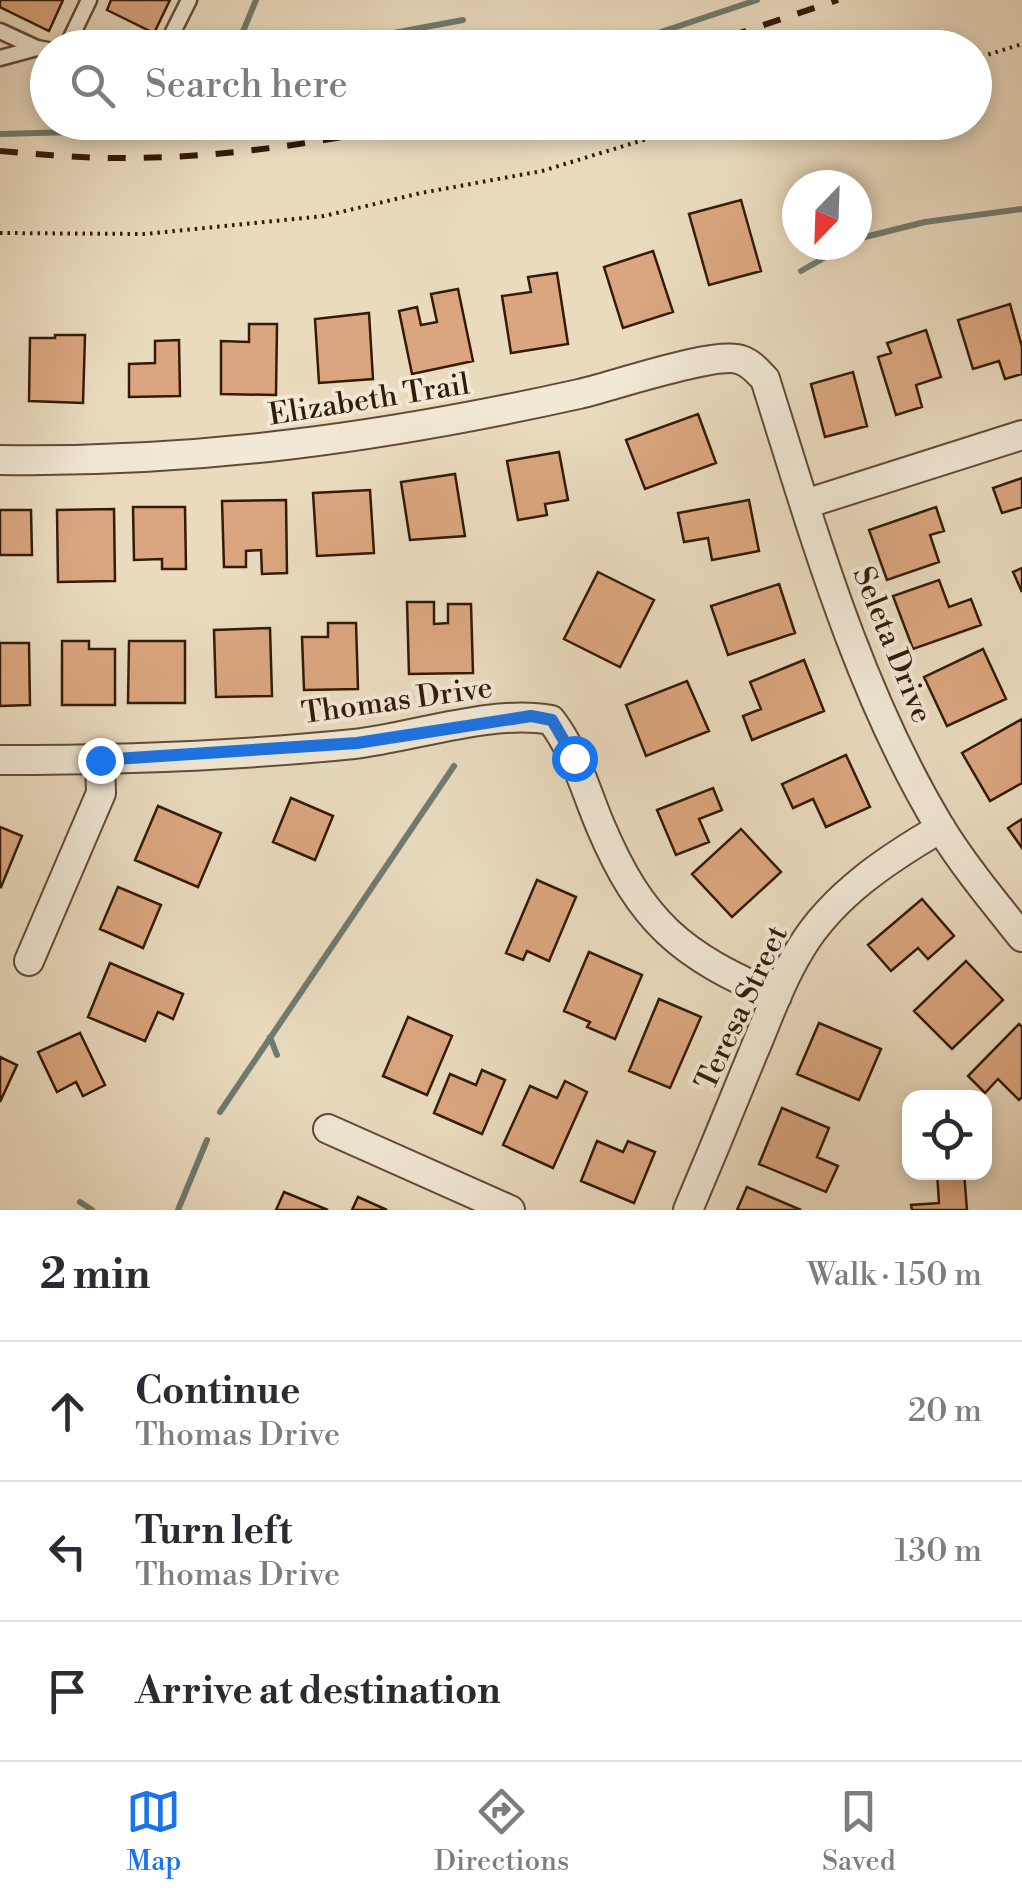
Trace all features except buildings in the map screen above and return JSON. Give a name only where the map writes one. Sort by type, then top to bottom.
[{"type":"street","name":"Elizabeth Trail","points":[[0,460],[135,458],[315,444],[501,412],[716,358],[742,360]]},
{"type":"street","name":"Seleta Drive","points":[[742,360],[765,379],[871,690],[941,828],[1022,938]]},
{"type":"street","points":[[805,504],[1022,435]]},
{"type":"street","name":"Thomas Drive","points":[[0,760],[100,760],[357,743],[505,719],[531,716],[552,720],[564,737],[602,829],[636,896],[654,921],[678,944],[710,965],[777,996]]},
{"type":"street","points":[[29,961],[101,793],[100,760]]},
{"type":"street","name":"Teresa Street","points":[[688,1210],[777,996],[802,948],[834,908],[900,852],[941,828]]},
{"type":"street","points":[[328,1129],[510,1210]]},
{"type":"lane","points":[[75,30],[89,0]]},
{"type":"lane","points":[[174,30],[189,0]]},
{"type":"lane","points":[[0,31],[30,44]]},
{"type":"lane","points":[[0,58],[30,52]]},
{"type":"path","points":[[992,53],[1022,44]]},
{"type":"path","points":[[0,233],[145,234],[324,216],[542,171],[643,140]]},
{"type":"waterway","points":[[244,30],[256,0]]},
{"type":"waterway","points":[[667,30],[757,0]]},
{"type":"waterway","points":[[409,30],[463,20]]},
{"type":"waterway","points":[[0,134],[30,133]]},
{"type":"waterway","points":[[872,235],[925,222],[1022,209]]},
{"type":"waterway","points":[[801,271],[820,260]]},
{"type":"waterway","points":[[220,1112],[454,766]]},
{"type":"waterway","points":[[270,1037],[277,1055]]},
{"type":"waterway","points":[[178,1210],[207,1140]]},
{"type":"waterway","points":[[80,1202],[92,1210]]},
{"type":"railway","points":[[749,30],[838,0]]},
{"type":"railway","points":[[0,151],[153,158],[326,140]]},
{"type":"route","points":[[100,760],[177,758],[357,743],[531,716],[552,720],[574,758]]}]
